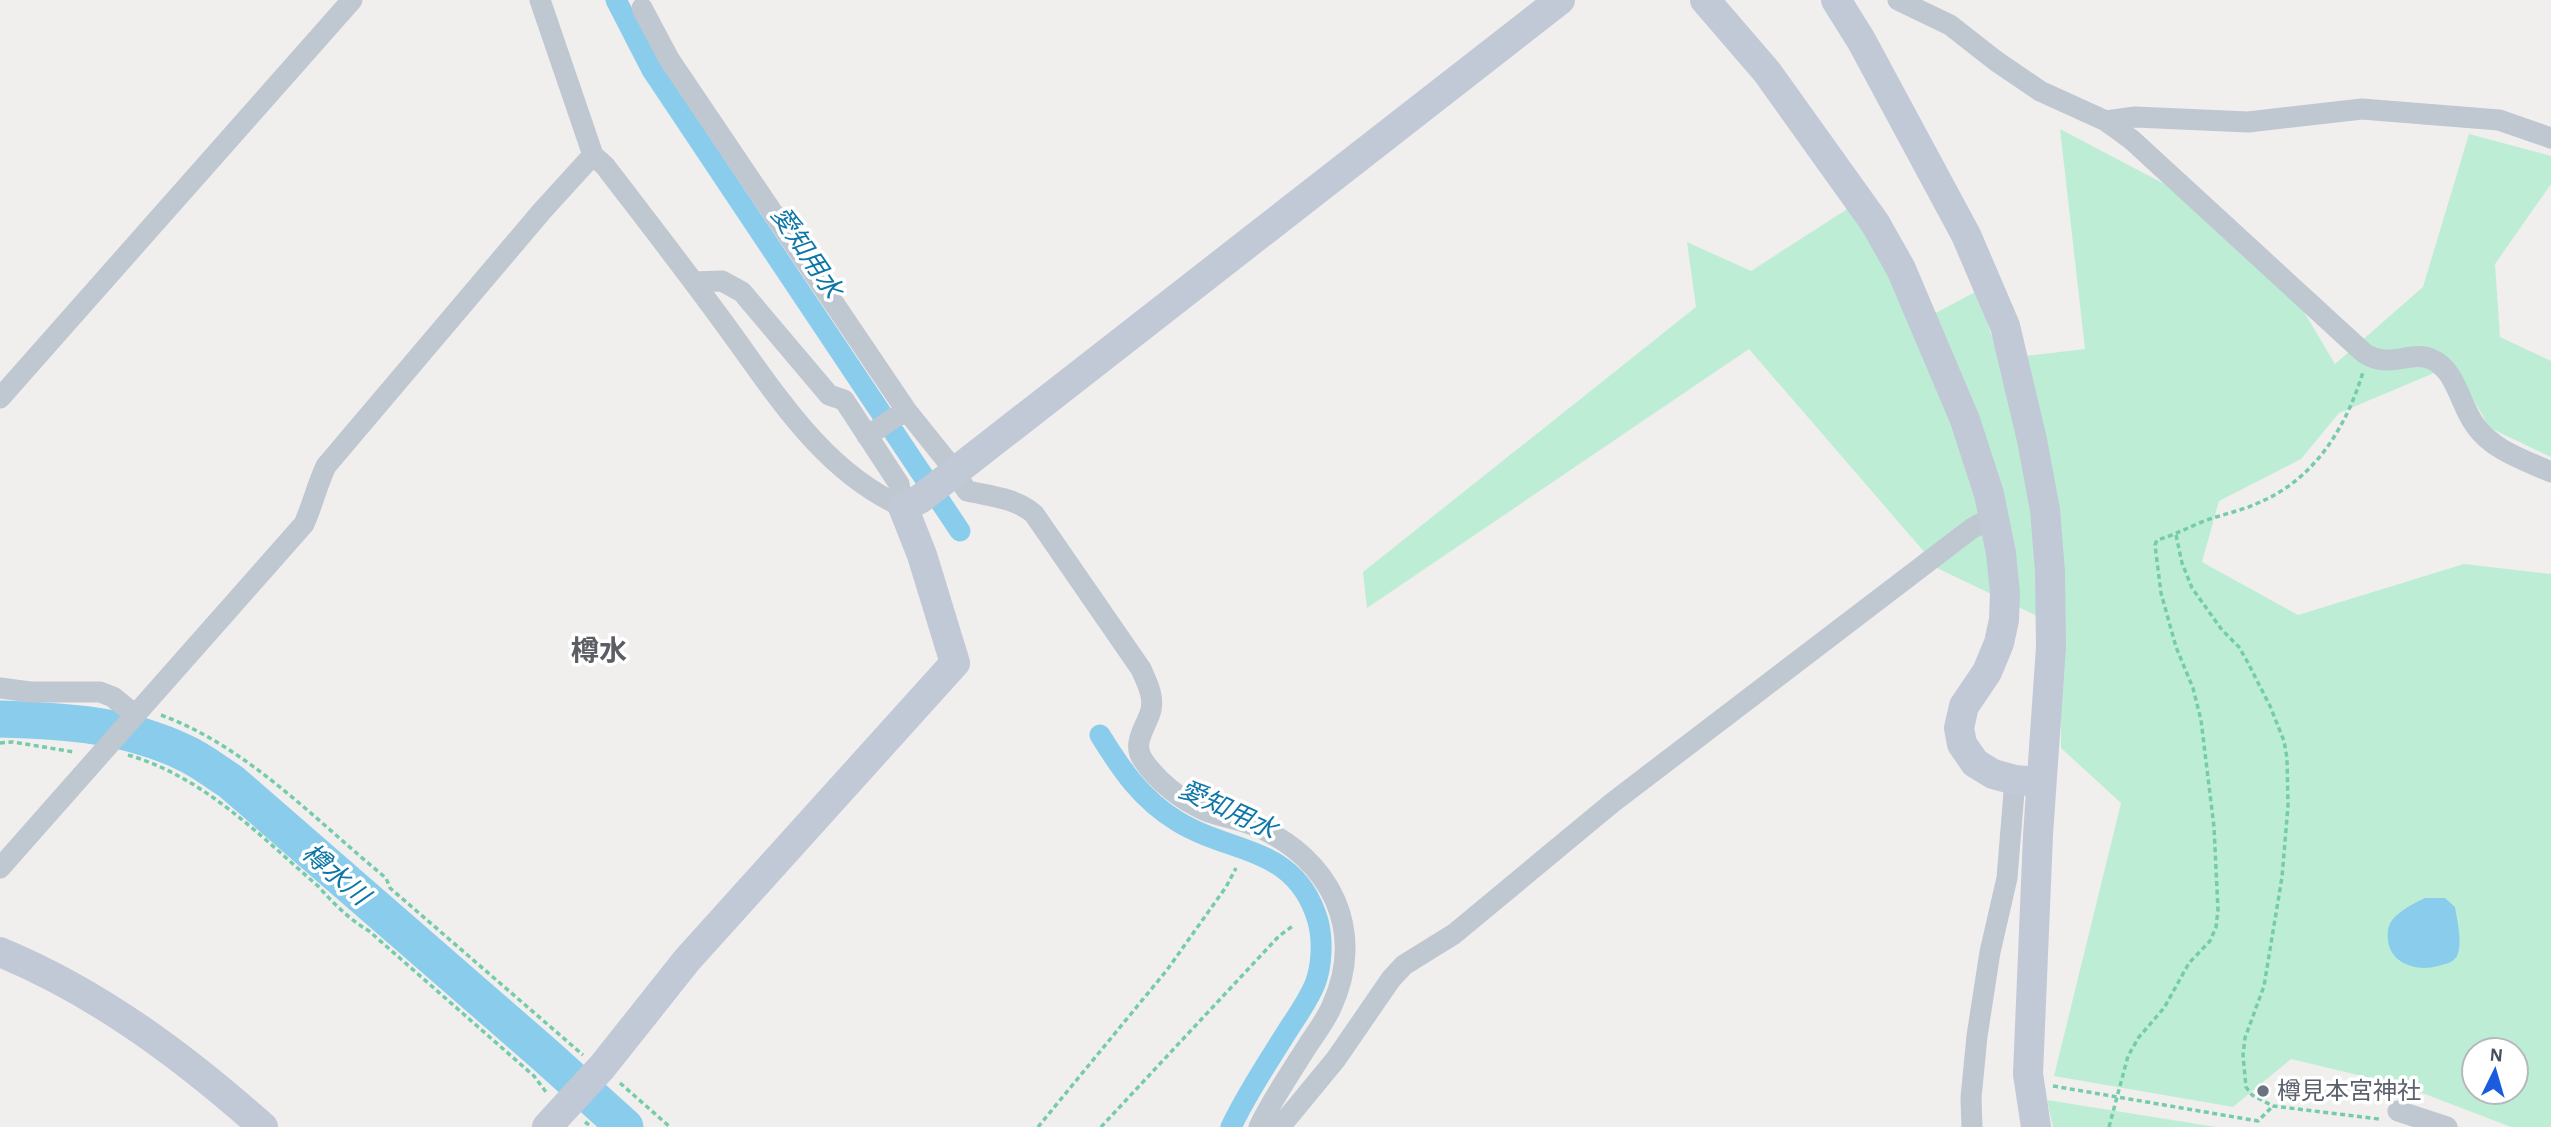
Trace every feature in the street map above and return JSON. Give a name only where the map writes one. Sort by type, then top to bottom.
[{"type":"street","points":[[0,398],[352,0]]},
{"type":"street","points":[[540,0],[593,155],[606,166],[806,433],[853,477],[883,498],[911,503],[1560,0]]},
{"type":"street","points":[[1705,0],[1767,72],[1875,223],[1901,269],[1965,420],[1994,516],[2006,593],[1999,643],[1987,672],[1964,706],[1959,728],[1962,744],[1975,762],[1993,774],[2028,781]]},
{"type":"street","points":[[1836,0],[1861,40],[1966,235],[2005,326],[2032,439],[2045,510],[2050,572],[2051,647],[2028,781],[1990,952],[1977,1037],[1971,1098],[1972,1127]]},
{"type":"street","points":[[1898,0],[1951,24],[1996,61],[2040,91],[2106,121],[2132,140],[2368,356],[2387,362],[2431,358],[2451,378],[2475,425],[2496,446],[2551,472]]},
{"type":"street","points":[[642,8],[670,59],[906,410],[952,473],[967,491],[1025,506],[1034,514],[1141,670],[1151,691],[1151,709],[1138,744],[1141,758],[1185,800],[1254,825],[1304,854],[1320,871],[1333,894],[1344,934],[1345,960],[1340,984],[1330,1010],[1259,1127]]},
{"type":"street","points":[[2106,121],[2135,117],[2248,122],[2362,109],[2499,121],[2551,138]]},
{"type":"street","points":[[0,868],[304,524],[326,466],[542,211],[593,155]]},
{"type":"street","points":[[561,1112],[602,1067],[687,960],[955,663],[922,555],[911,503],[844,400],[829,395],[742,292],[722,281],[694,282]]},
{"type":"street","points":[[867,436],[906,410]]},
{"type":"street","points":[[1280,1127],[1336,1059],[1391,979],[1404,965],[1454,934],[1612,803],[1737,705],[1971,529],[1994,516]]},
{"type":"street","points":[[0,688],[30,692],[100,692],[113,697],[136,715]]},
{"type":"street","points":[[2028,781],[2028,1074],[2036,1127]]},
{"type":"street","points":[[0,952],[85,994],[135,1024],[179,1056],[251,1123]]},
{"type":"street","points":[[2398,1111],[2446,1127]]},
{"type":"path","points":[[2109,1127],[2128,1056],[2139,1037],[2164,1008],[2189,963],[2210,941],[2216,927],[2218,910],[2214,827],[2201,720],[2161,593],[2155,545],[2157,540],[2176,535],[2197,523],[2261,502],[2309,469],[2327,450],[2346,417],[2368,356]]},
{"type":"path","points":[[2176,535],[2182,563],[2192,587],[2247,661],[2270,706],[2284,741],[2287,758],[2288,806],[2281,877],[2270,960],[2245,1038],[2246,1087],[2252,1095],[2273,1106],[2389,1120],[2398,1111]]},
{"type":"path","points":[[136,715],[154,712],[178,721],[237,753],[386,878],[390,888],[670,1127]]},
{"type":"path","points":[[0,743],[105,749],[162,767],[204,789],[534,1076],[561,1112],[592,1127]]},
{"type":"path","points":[[1038,1127],[1167,970],[1226,887],[1236,868]]},
{"type":"path","points":[[1101,1127],[1279,936],[1294,925]]},
{"type":"path","points":[[2050,1085],[2258,1121],[2273,1106]]},
{"type":"green space","points":[[2060,129],[2174,189],[2300,305],[2335,364],[2423,287],[2469,134],[2551,156],[2551,184],[2495,264],[2500,337],[2551,361],[2551,457],[2490,428],[2453,365],[2339,413],[2301,459],[2219,501],[2202,562],[2298,615],[2464,564],[2551,574],[2551,1127],[2511,1127],[2404,1086],[2291,1059],[2233,1107],[2054,1076],[2121,803],[2061,748],[2060,627],[1939,569],[1749,349],[1367,608],[1363,572],[1696,307],[1687,242],[1751,271],[1852,206],[1917,323],[1977,291],[1999,359],[2085,349]]},
{"type":"green space","points":[[2047,1100],[2216,1127],[2053,1127]]},
{"type":"water","points":[[2425,898],[2445,898],[2455,907],[2460,945],[2457,956],[2451,962],[2430,968],[2414,967],[2399,960],[2390,948],[2388,940],[2388,929],[2396,916]]},
{"type":"waterway","name":"愛知用水","points":[[616,0],[652,70],[960,531]]},
{"type":"waterway","name":"樽水川","points":[[0,719],[71,723],[140,736],[191,756],[230,781],[625,1127]]},
{"type":"waterway","name":"愛知用水","points":[[1100,735],[1124,771],[1153,803],[1177,821],[1198,832],[1260,855],[1278,865],[1294,878],[1308,896],[1318,921],[1321,953],[1315,984],[1231,1127]]},
{"type":"place","name":"樽見本宮神社","points":[[2263,1091]]},
{"type":"district","name":"樽水","points":[[599,650]]}]
